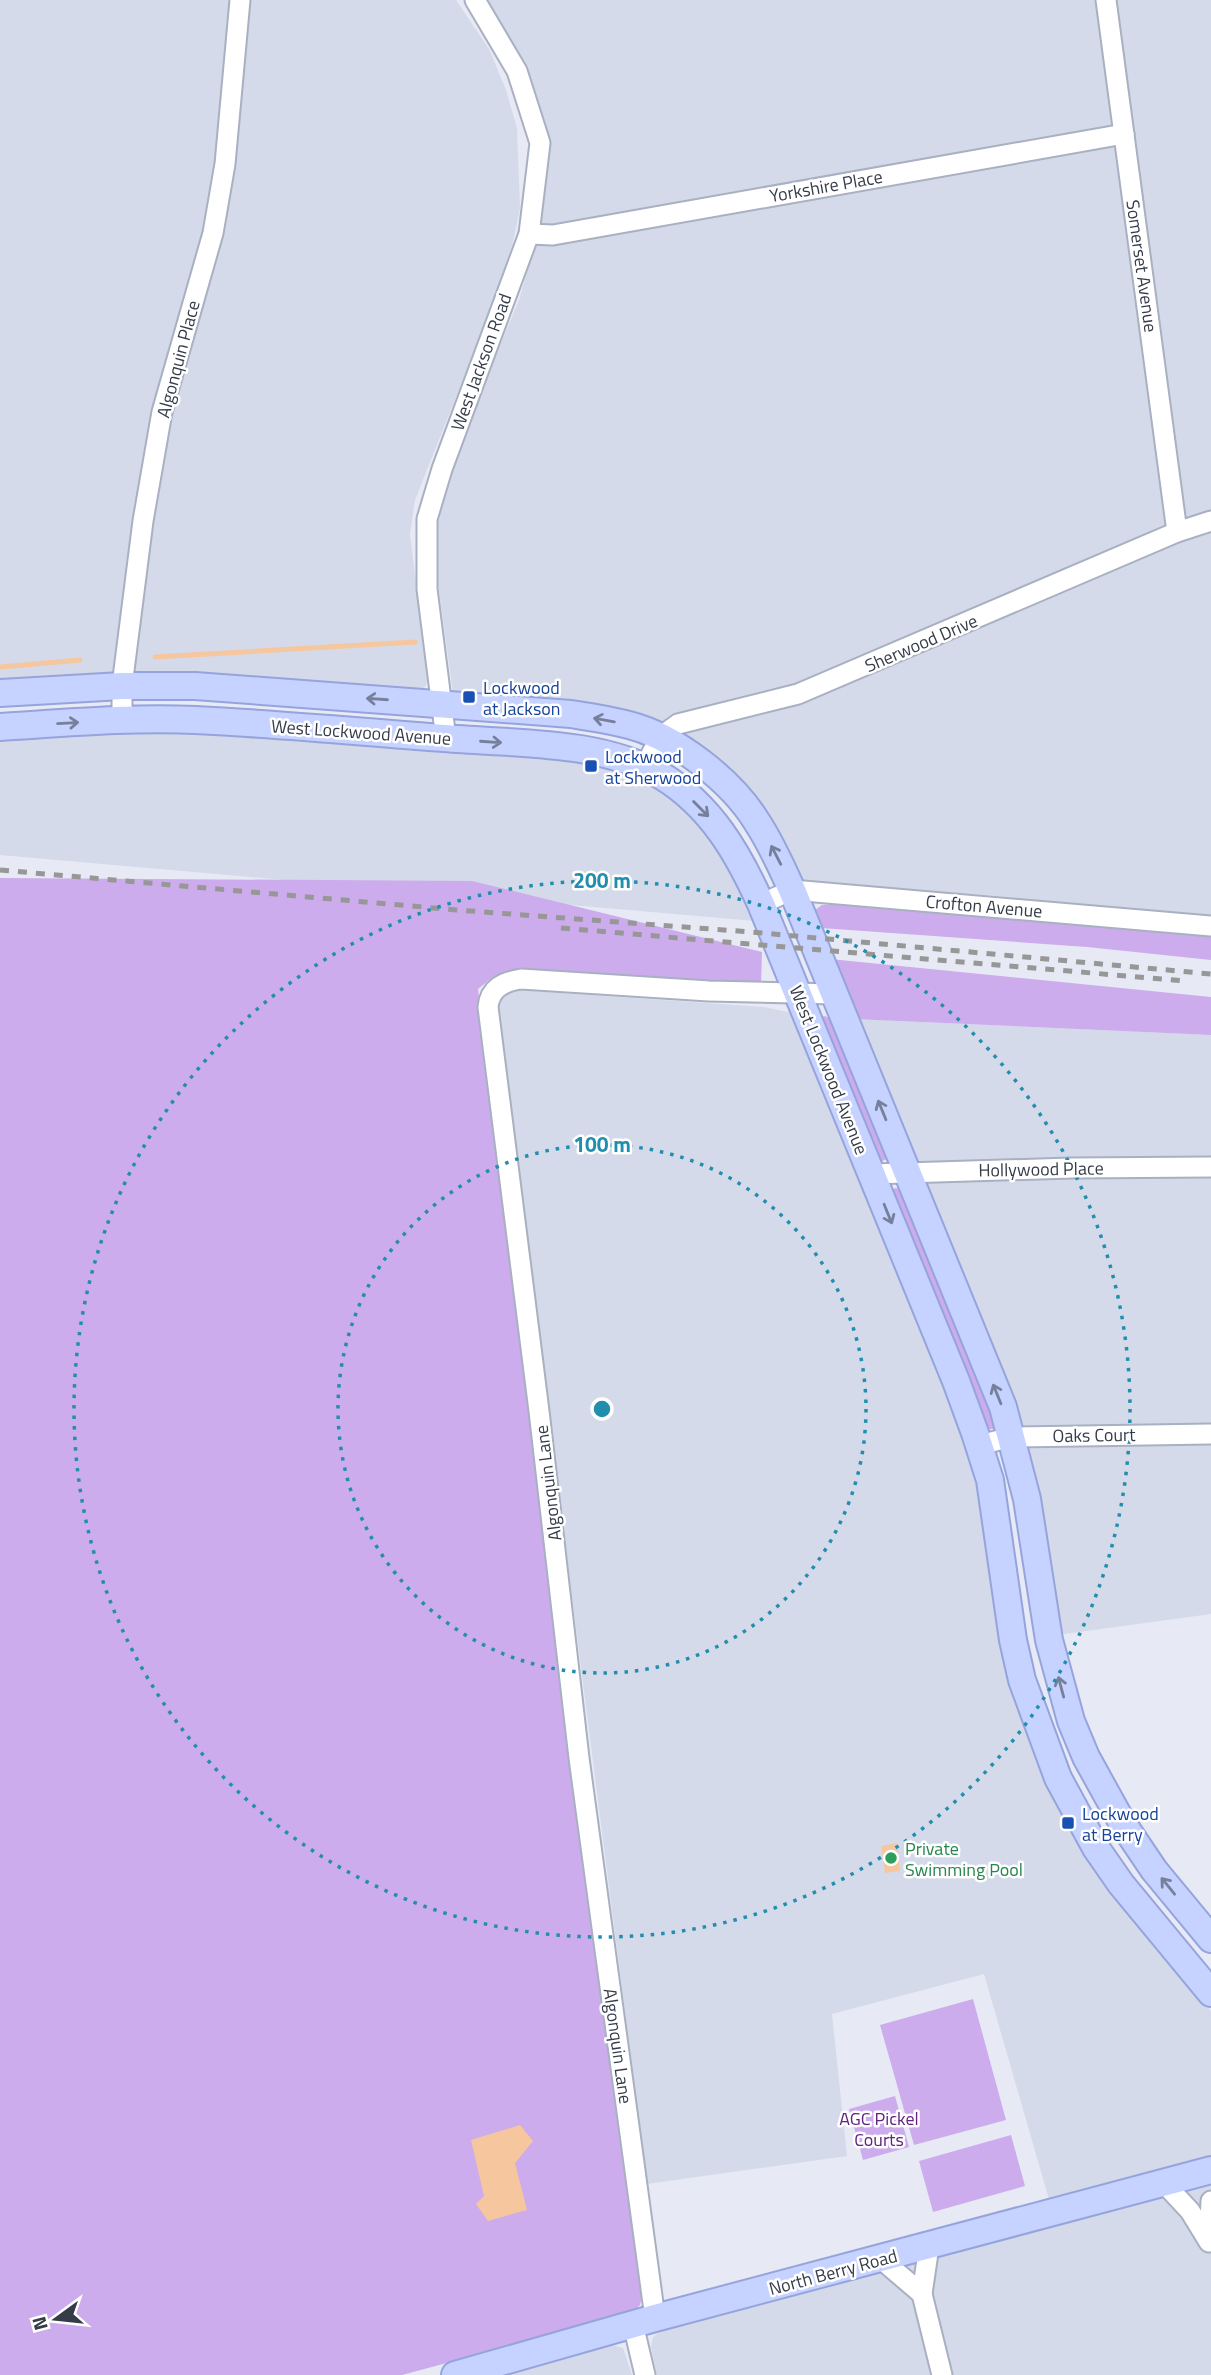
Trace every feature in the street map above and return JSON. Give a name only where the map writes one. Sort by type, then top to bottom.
[{"type":"main road","name":"West Lockwood Avenue","points":[[0,693],[122,686],[195,686],[571,714],[632,725],[660,737],[680,748],[733,791],[756,819],[792,890],[1003,1408],[1027,1499],[1049,1640],[1061,1689],[1086,1756],[1124,1824],[1154,1870],[1211,1939]]},
{"type":"main road","name":"West Lockwood Avenue","points":[[0,727],[122,720],[194,720],[571,748],[633,762],[662,776],[711,818],[743,864],[761,904],[956,1381],[990,1480],[1013,1640],[1022,1680],[1058,1778],[1094,1843],[1121,1884],[1207,1982]]},
{"type":"main road","points":[[1094,1843],[1124,1824]]},
{"type":"main road","name":"North Berry Road","points":[[455,2375],[482,2372],[644,2321],[1211,2170]]},
{"type":"street","name":"Algonquin Place","points":[[122,720],[122,686],[143,521],[162,412],[213,233],[225,164],[240,0]]},
{"type":"street","name":"West Jackson Road","points":[[446,738],[427,589],[427,519],[442,469],[529,234],[540,143],[517,71],[475,0]]},
{"type":"street","name":"Somerset Avenue","points":[[1106,0],[1177,532]]},
{"type":"street","name":"Yorkshire Place","points":[[529,234],[553,235],[1124,134]]},
{"type":"street","name":"Sherwood Drive","points":[[660,737],[678,724],[697,717],[799,694],[1177,532],[1211,521]]},
{"type":"street","points":[[644,768],[660,737]]},
{"type":"street","name":"Crofton Avenue","points":[[761,904],[792,890],[1211,926]]},
{"type":"street","name":"Algonquin Lane","points":[[644,2321],[540,1411],[488,1007],[492,991],[503,984],[521,979],[798,995],[834,994]]},
{"type":"street","name":"Hollywood Place","points":[[872,1174],[1071,1167],[1211,1167]]},
{"type":"street","name":"Oaks Court","points":[[979,1445],[1012,1437],[1211,1434]]},
{"type":"street","points":[[1163,2182],[1190,2211],[1210,2247]]},
{"type":"street","points":[[1210,2247],[1211,2201]]},
{"type":"street","points":[[929,2246],[922,2294],[942,2375]]},
{"type":"street","points":[[881,2259],[922,2294]]},
{"type":"street","points":[[644,2321],[645,2375]]},
{"type":"shaded area","points":[[0,0],[456,0],[489,49],[506,90],[517,128],[520,208],[512,246],[495,299],[415,500],[410,534],[428,680],[425,687],[416,691],[0,684]]},
{"type":"shaded area","points":[[482,0],[1211,0],[1211,918],[995,896],[806,881],[798,878],[686,742],[453,693],[435,562],[434,528],[448,469],[519,300],[531,258],[543,168]]},
{"type":"shaded area","points":[[215,731],[577,759],[610,766],[665,790],[719,843],[755,921],[0,855],[0,737]]},
{"type":"shaded area","points":[[517,990],[764,1007],[792,1013],[949,1379],[980,1480],[1025,1716],[1182,1978],[1211,2011],[1211,2158],[1050,2203],[984,1974],[832,2014],[847,2156],[647,2184],[497,1010],[500,998]]},
{"type":"shaded area","points":[[853,1019],[1211,1035],[1211,1614],[1057,1635],[1048,1568]]},
{"type":"shaded area","name":"Private Swimming Pool","points":[[897,1843],[900,1871],[885,1873],[881,1846]]},
{"type":"shaded area","points":[[520,2125],[533,2141],[515,2163],[527,2210],[488,2221],[476,2204],[484,2196],[471,2140]]},
{"type":"shaded area","points":[[1211,2181],[1211,2375],[657,2375],[651,2347],[653,2337],[676,2325]]},
{"type":"shaded area","points":[[612,2345],[623,2348],[632,2375],[497,2375]]},
{"type":"green space","points":[[0,878],[472,881],[762,952],[761,985],[513,971],[493,977],[478,989],[600,1970],[644,2288],[640,2305],[632,2313],[402,2375],[0,2375]]},
{"type":"green space","points":[[822,905],[1211,936],[1211,960],[1087,947],[821,928],[815,910]]},
{"type":"green space","points":[[830,959],[1211,997],[1211,1035],[853,1019]]},
{"type":"green space","points":[[820,1018],[831,1018],[889,1158],[880,1162]]},
{"type":"green space","points":[[895,1188],[902,1189],[997,1425],[993,1429],[986,1429],[890,1193]]},
{"type":"green space","points":[[973,1999],[1006,2120],[914,2145],[880,2025]]},
{"type":"green space","name":"AGC Pickel Courts","points":[[895,2096],[909,2147],[863,2160],[849,2109]]},
{"type":"green space","points":[[1011,2135],[1025,2186],[933,2212],[919,2161]]},
{"type":"waterway","points":[[155,657],[415,642]]},
{"type":"waterway","points":[[0,667],[80,660]]},
{"type":"railway","points":[[0,870],[457,910],[751,932],[1211,974]]},
{"type":"railway","points":[[561,928],[1186,981]]},
{"type":"place","name":"Lockwood at Jackson","points":[[469,697]]},
{"type":"place","name":"Lockwood at Sherwood","points":[[591,766]]},
{"type":"place","name":"Lockwood at Berry","points":[[1068,1823]]},
{"type":"place","name":"Private Swimming Pool","points":[[891,1858]]}]
